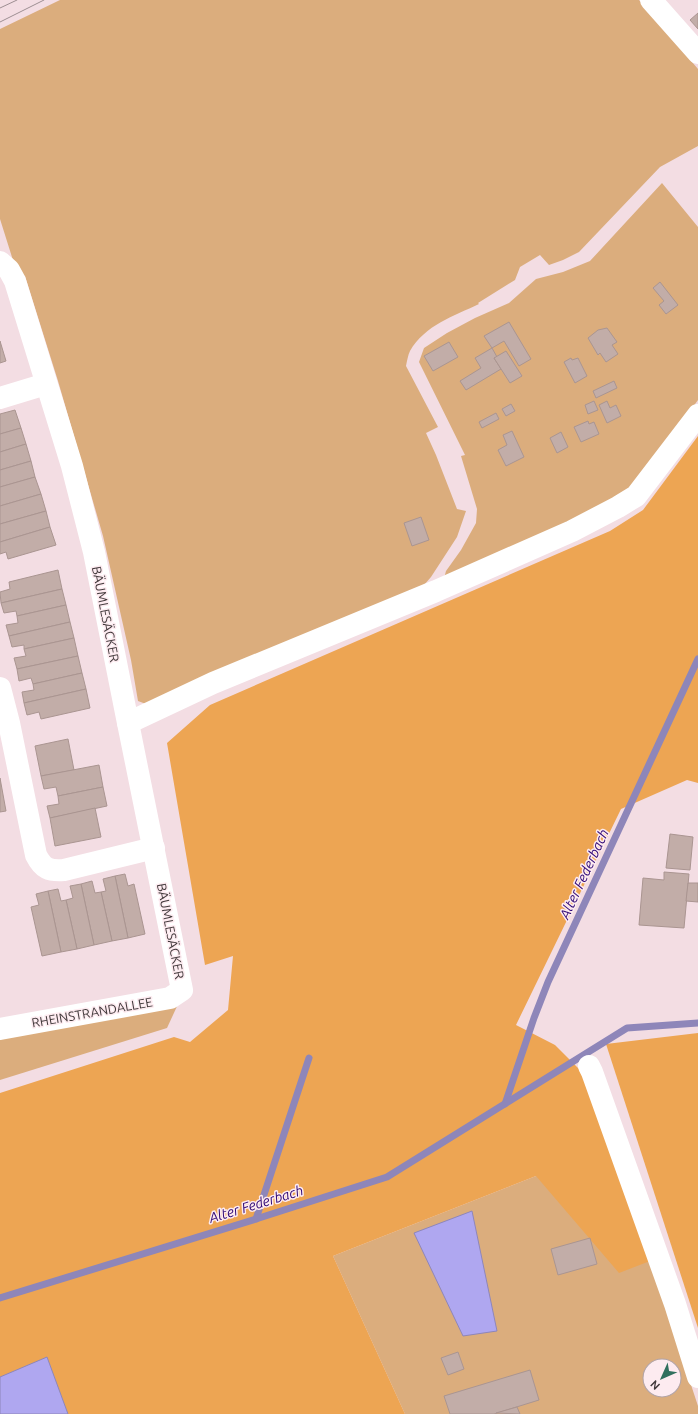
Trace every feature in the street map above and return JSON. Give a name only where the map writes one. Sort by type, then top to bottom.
[{"type":"street","points":[[651,0],[698,53]]},
{"type":"street","name":"BÄUMLESÄCKER","points":[[0,262],[10,270],[15,281],[72,466],[94,552],[182,990]]},
{"type":"street","points":[[0,398],[46,384]]},
{"type":"street","points":[[128,722],[214,684],[436,591],[572,531],[618,507],[636,496],[698,416]]},
{"type":"street","points":[[0,688],[36,855],[40,864],[53,871],[64,870],[154,848]]},
{"type":"street","name":"RHEINSTRANDALLEE","points":[[0,1028],[170,998],[182,990]]},
{"type":"street","points":[[589,1066],[672,1297],[698,1376]]},
{"type":"shaded area","points":[[60,0],[639,0],[698,69],[698,146],[660,167],[579,252],[549,265],[540,255],[520,267],[515,280],[478,303],[479,304],[450,317],[432,328],[416,342],[410,351],[406,366],[438,427],[426,433],[457,509],[466,511],[457,537],[431,577],[418,592],[146,704],[138,701],[131,660],[103,536],[58,381],[25,276],[17,273],[0,219],[0,29]]},
{"type":"shaded area","points":[[662,183],[698,227],[698,400],[633,490],[443,582],[446,571],[461,550],[476,523],[477,509],[461,456],[465,455],[419,362],[424,348],[447,333],[475,318],[509,303],[536,279],[563,272],[590,261]]},
{"type":"shaded area","points":[[698,436],[698,783],[687,780],[621,809],[516,1025],[555,1045],[581,1071],[650,1261],[619,1273],[536,1176],[333,1256],[405,1414],[0,1414],[0,1093],[174,1037],[190,1042],[228,1010],[233,956],[205,965],[167,743],[210,705],[610,531],[643,510]]},
{"type":"shaded area","points":[[179,1002],[167,1028],[0,1080],[0,1038]]},
{"type":"shaded area","points":[[698,1033],[698,1328],[606,1044]]},
{"type":"shaded area","points":[[611,1142],[698,1406],[698,1414],[405,1414],[333,1256],[536,1176]]},
{"type":"shaded area","points":[[472,1211],[497,1331],[463,1336],[414,1233]]},
{"type":"shaded area","points":[[47,1357],[68,1414],[0,1414],[0,1377]]},
{"type":"building","points":[[698,13],[698,29],[690,20]]},
{"type":"building","points":[[660,282],[678,305],[666,314],[659,305],[664,301],[653,288]]},
{"type":"building","points":[[509,322],[531,359],[519,366],[504,341],[492,348],[484,336]]},
{"type":"building","points":[[607,328],[617,342],[612,345],[618,354],[606,362],[600,353],[598,355],[588,338],[598,330]]},
{"type":"building","points":[[0,341],[6,361],[0,363]]},
{"type":"building","points":[[449,342],[458,357],[433,371],[424,356]]},
{"type":"building","points":[[492,348],[497,357],[494,358],[501,369],[466,390],[460,381],[481,368],[475,358]]},
{"type":"building","points":[[506,351],[522,376],[510,383],[494,358]]},
{"type":"building","points":[[571,358],[572,360],[578,358],[587,376],[575,383],[564,362]]},
{"type":"building","points":[[614,381],[617,388],[596,398],[593,391]]},
{"type":"building","points":[[594,401],[598,410],[588,414],[585,405]]},
{"type":"building","points":[[607,401],[610,408],[616,405],[621,416],[607,423],[599,405]]},
{"type":"building","points":[[511,404],[515,411],[506,416],[502,409]]},
{"type":"building","points":[[15,410],[21,428],[0,434],[0,414]]},
{"type":"building","points":[[496,413],[499,419],[482,428],[479,422]]},
{"type":"building","points":[[588,421],[589,424],[594,422],[599,434],[581,442],[574,427]]},
{"type":"building","points":[[21,428],[26,444],[0,452],[0,434]]},
{"type":"building","points":[[512,431],[524,457],[506,466],[498,450],[507,445],[503,435]]},
{"type":"building","points":[[561,432],[568,447],[557,453],[550,438]]},
{"type":"building","points":[[26,444],[31,461],[0,470],[0,452]]},
{"type":"building","points":[[31,461],[35,477],[0,487],[0,470]]},
{"type":"building","points":[[35,477],[41,494],[0,506],[0,487]]},
{"type":"building","points":[[41,494],[46,511],[0,524],[0,506]]},
{"type":"building","points":[[46,511],[50,527],[0,542],[0,524]]},
{"type":"building","points":[[421,517],[429,540],[412,546],[404,523]]},
{"type":"building","points":[[50,527],[56,545],[8,559],[6,552],[0,554],[0,542]]},
{"type":"building","points":[[58,570],[62,589],[1,603],[0,592],[10,589],[9,582]]},
{"type":"building","points":[[62,589],[66,605],[17,616],[16,611],[4,613],[1,603]]},
{"type":"building","points":[[66,605],[70,622],[9,636],[6,625],[18,623],[17,616]]},
{"type":"building","points":[[70,622],[74,638],[24,649],[24,645],[12,647],[9,636]]},
{"type":"building","points":[[74,638],[78,656],[17,669],[14,658],[26,656],[24,649]]},
{"type":"building","points":[[78,656],[82,673],[33,684],[31,678],[19,681],[17,669]]},
{"type":"building","points":[[82,673],[86,689],[24,703],[22,692],[34,690],[33,684]]},
{"type":"building","points":[[86,689],[90,708],[41,719],[39,712],[27,715],[24,703]]},
{"type":"building","points":[[68,739],[74,770],[41,776],[35,746]]},
{"type":"building","points":[[99,765],[103,787],[58,796],[56,787],[44,789],[41,776]]},
{"type":"building","points":[[0,778],[6,811],[0,812]]},
{"type":"building","points":[[103,787],[107,806],[50,818],[47,806],[59,804],[58,796]]},
{"type":"building","points":[[95,808],[101,837],[55,846],[50,818]]},
{"type":"building","points":[[670,834],[693,837],[690,870],[666,868]]},
{"type":"building","points":[[664,872],[689,874],[684,928],[639,925],[643,878],[664,880]]},
{"type":"building","points":[[125,874],[128,886],[134,884],[145,934],[128,938],[115,876]]},
{"type":"building","points":[[115,876],[128,938],[112,941],[101,892],[106,891],[103,879]]},
{"type":"building","points":[[92,881],[95,893],[101,892],[112,941],[94,945],[81,884]]},
{"type":"building","points":[[688,883],[698,883],[698,902],[686,901]]},
{"type":"building","points":[[81,884],[94,945],[77,949],[66,900],[73,898],[70,886]]},
{"type":"building","points":[[58,889],[61,901],[66,900],[77,949],[61,952],[48,891]]},
{"type":"building","points":[[48,891],[61,952],[42,956],[31,907],[39,905],[36,894]]},
{"type":"building","points":[[590,1238],[597,1264],[558,1275],[551,1249]]},
{"type":"building","points":[[458,1352],[464,1369],[448,1375],[441,1358]]},
{"type":"building","points":[[530,1370],[539,1400],[494,1414],[450,1414],[444,1396]]},
{"type":"building","points":[[517,1407],[520,1414],[496,1413]]},
{"type":"waterway","name":"Alter Federbach","points":[[505,1104],[534,1018],[548,982],[698,659]]},
{"type":"waterway","name":"Alter Federbach","points":[[0,1298],[387,1177],[627,1028],[698,1023]]},
{"type":"waterway","points":[[256,1219],[309,1058]]},
{"type":"tram line","points":[[0,8],[17,0]]},
{"type":"tram line","points":[[0,22],[44,0]]}]
